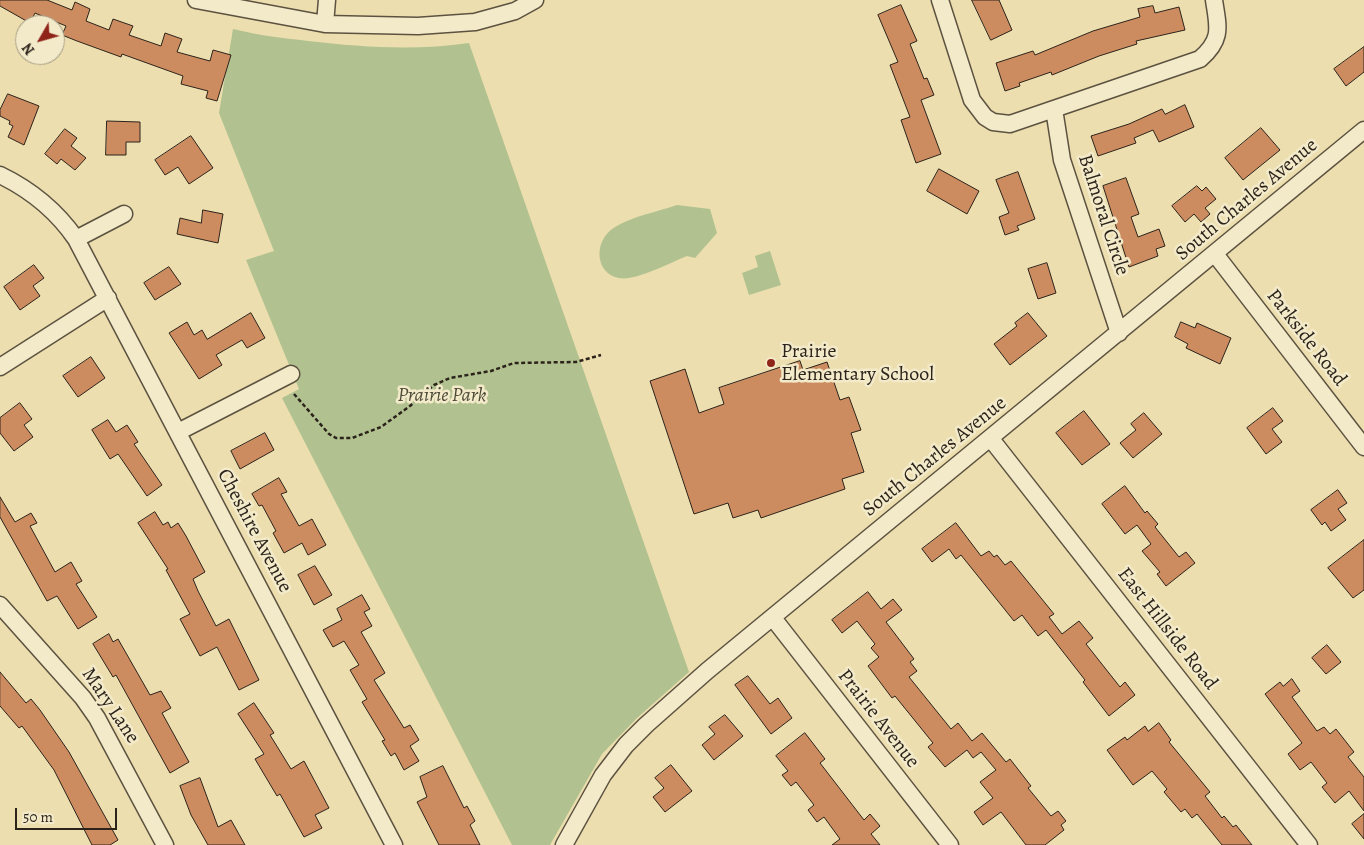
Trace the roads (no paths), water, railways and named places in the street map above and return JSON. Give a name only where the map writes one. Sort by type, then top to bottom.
[{"type":"street","points":[[196,0],[325,24],[418,26],[476,22],[515,11],[535,0]]},
{"type":"street","points":[[325,24],[327,0]]},
{"type":"street","points":[[940,0],[972,100],[985,117],[993,122],[1010,124],[1200,59],[1211,50],[1219,30],[1214,0]]},
{"type":"street","name":"Balmoral Circle","points":[[1054,109],[1062,160],[1119,333]]},
{"type":"street","name":"South Charles Avenue","points":[[564,845],[599,782],[626,745],[679,695],[1364,130]]},
{"type":"street","name":"Cheshire Avenue","points":[[0,175],[18,184],[48,206],[76,238],[394,845]]},
{"type":"street","points":[[76,238],[124,214]]},
{"type":"street","name":"Parkside Road","points":[[1215,254],[1364,448]]},
{"type":"street","points":[[0,367],[108,298]]},
{"type":"street","points":[[178,432],[291,374]]},
{"type":"street","name":"East Hillside Road","points":[[991,439],[1309,845]]},
{"type":"street","name":"Mary Lane","points":[[0,605],[83,698],[97,718],[165,845]]},
{"type":"street","name":"Prairie Avenue","points":[[772,618],[950,845]]},
{"type":"place","name":"Prairie Elementary School","points":[[771,363]]},
{"type":"park label","name":"Prairie Park","points":[[442,396]]}]
